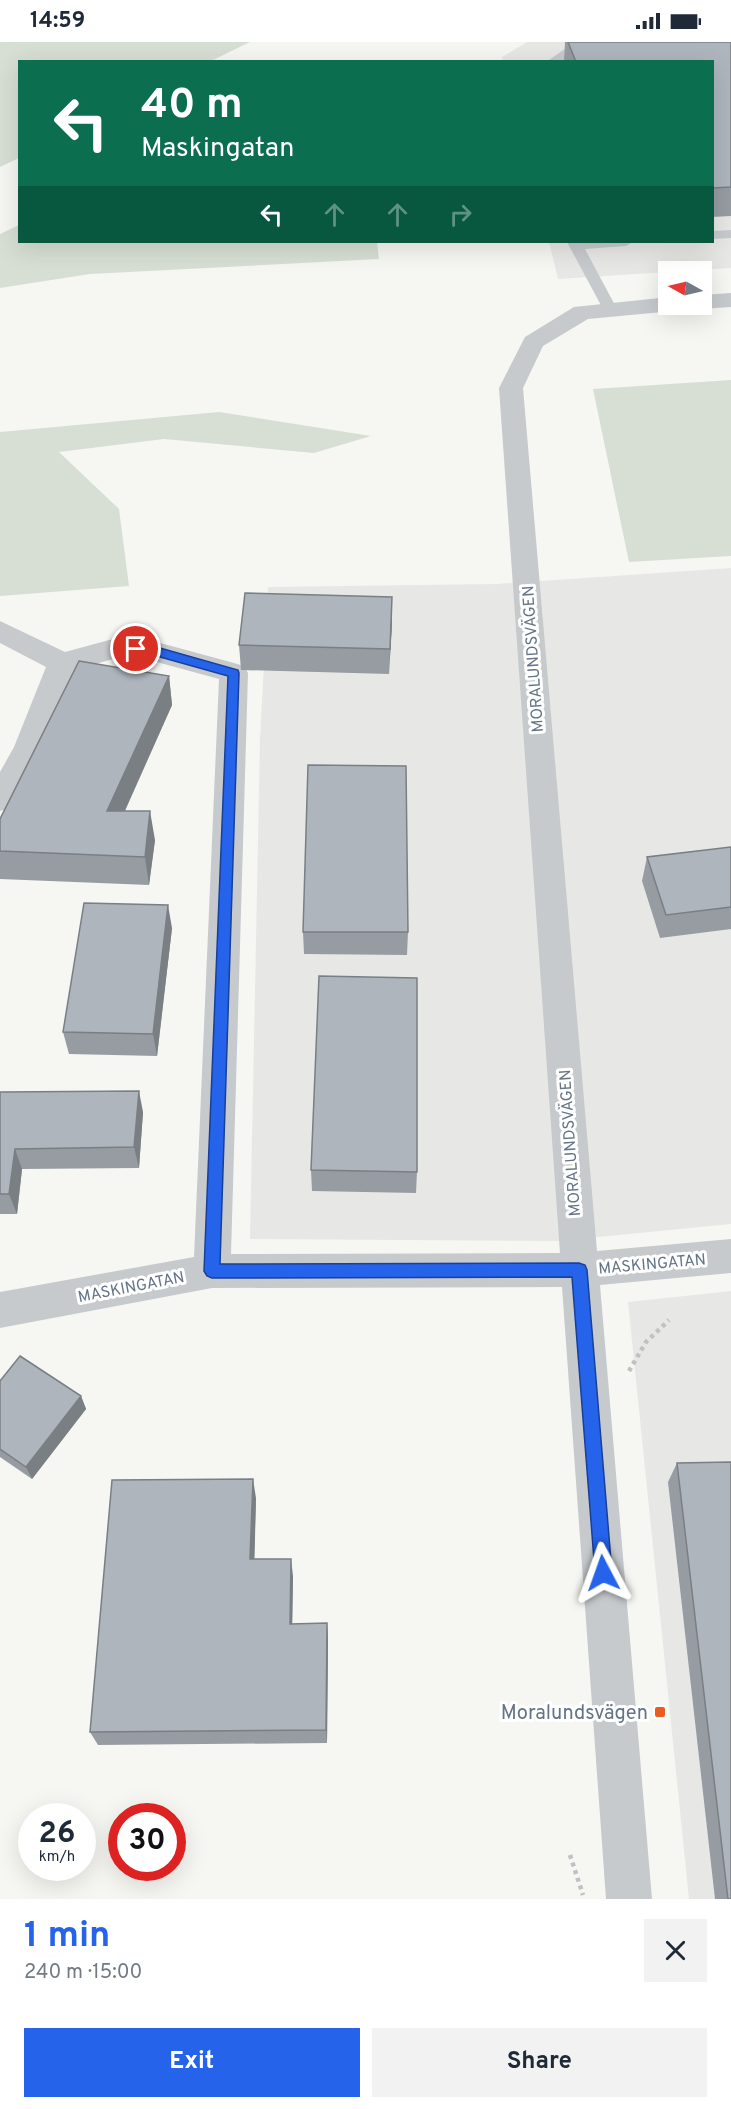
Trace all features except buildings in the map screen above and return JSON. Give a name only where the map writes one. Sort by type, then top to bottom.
[{"type":"street","points":[[712,301],[731,300]]},
{"type":"street","points":[[610,309],[658,305]]},
{"type":"street","name":"MORALUNDSVÄGEN","points":[[610,309],[582,312],[533,342],[511,388],[629,1899]]},
{"type":"street","points":[[0,631],[62,663],[120,647],[153,651],[234,673],[212,1271]]},
{"type":"street","points":[[0,800],[29,747],[62,663]]},
{"type":"street","name":"MASKINGATAN","points":[[0,1310],[212,1271],[579,1270],[731,1256]]},
{"type":"lane","points":[[555,60],[584,42]]},
{"type":"lane","points":[[714,235],[731,234]]},
{"type":"lane","points":[[575,243],[610,309]]},
{"type":"path","points":[[570,1855],[584,1899]]},
{"type":"shaded area","points":[[0,42],[250,42],[213,60],[18,60],[18,158],[0,167]]},
{"type":"shaded area","points":[[527,42],[731,42],[731,268],[712,269],[712,261],[658,261],[658,273],[558,279],[549,243],[714,243],[714,60],[503,60],[502,57]]},
{"type":"shaded area","points":[[18,225],[18,243],[377,243],[379,259],[90,274],[0,288],[0,234]]},
{"type":"shaded area","points":[[731,380],[731,556],[629,562],[593,389]]},
{"type":"shaded area","points":[[219,412],[371,436],[314,453],[164,439],[59,452],[119,509],[129,586],[0,596],[0,432]]},
{"type":"shaded area","points":[[731,568],[731,1224],[558,1241],[250,1239],[260,739],[268,587],[496,584]]},
{"type":"shaded area","points":[[731,1291],[731,1899],[689,1899],[628,1302]]},
{"type":"place","name":"Moralundsvägen","points":[[660,1712]]},
{"type":"route","points":[[136,649],[153,651],[234,673],[212,1271],[579,1270],[603,1573]]}]
